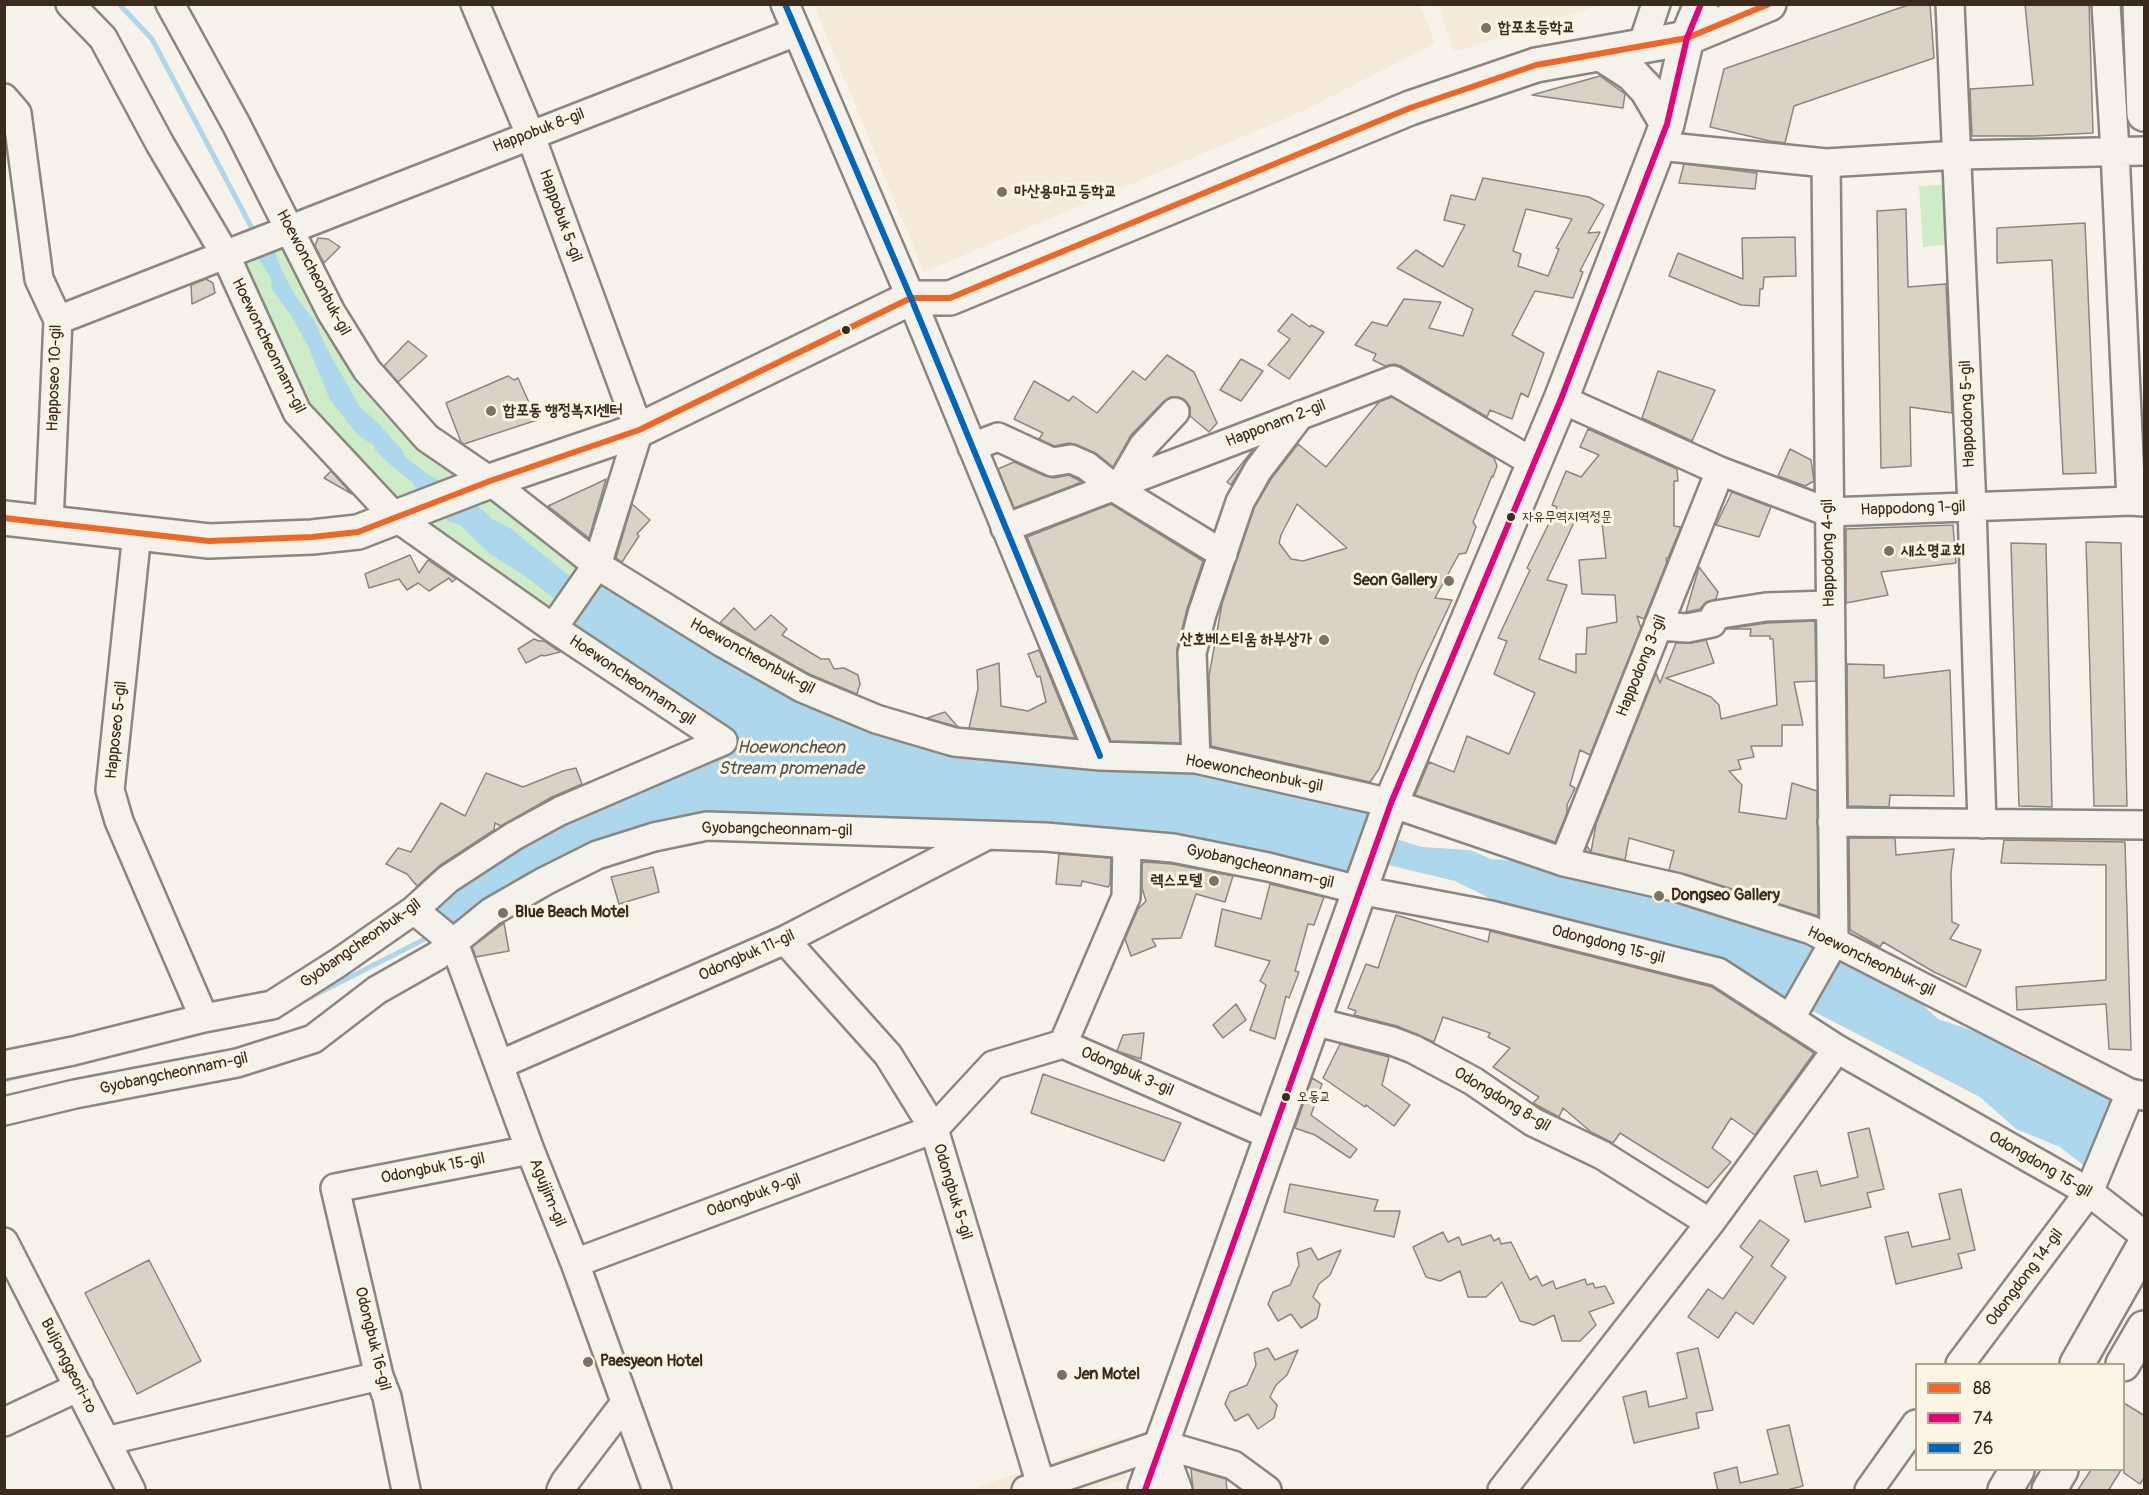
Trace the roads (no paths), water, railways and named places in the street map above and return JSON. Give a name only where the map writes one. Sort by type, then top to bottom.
[{"type":"main road","points":[[1145,1491],[1391,803],[1561,399],[1663,135],[1687,38],[1701,4]]},
{"type":"main road","points":[[4,518],[209,541],[312,537],[358,532],[484,483],[639,430],[911,298],[950,298],[1410,108],[1536,65],[1687,38],[1769,4]]},
{"type":"main road","points":[[2140,4],[2145,114]]},
{"type":"main road","points":[[1600,54],[1632,74],[1647,90],[1663,135]]},
{"type":"main road","points":[[2078,1363],[2145,1246]]},
{"type":"main road","points":[[2124,1363],[2145,1328]]},
{"type":"main road","points":[[2005,1491],[2016,1471]]},
{"type":"main road","points":[[2049,1491],[2060,1471]]},
{"type":"street","name":"Hoewoncheonnam-gil","points":[[70,4],[104,38],[160,144],[228,253],[297,412],[406,512],[553,628],[723,741]]},
{"type":"street","name":"Hoewoncheonbuk-gil","points":[[170,4],[236,124],[286,230],[331,312],[367,370],[427,438],[484,483],[597,565],[721,642],[802,688],[876,719],[954,742],[1100,756],[1196,759],[1391,803],[1564,862],[1679,888],[1811,930],[2137,1094]]},
{"type":"street","name":"Happobuk 5-gil","points":[[475,4],[530,135],[639,430]]},
{"type":"street","points":[[785,4],[911,298],[1100,756]]},
{"type":"street","points":[[1642,46],[1656,4]]},
{"type":"street","name":"Happodong 5-gil","points":[[1950,4],[1972,507],[1982,824]]},
{"type":"street","points":[[2106,4],[2138,501]]},
{"type":"street","name":"Happobuk 8-gil","points":[[228,253],[796,32]]},
{"type":"street","name":"Happoseo 10-gil","points":[[4,98],[17,113],[39,279],[58,320],[49,523]]},
{"type":"street","points":[[1663,135],[1826,163],[1958,155],[2145,151]]},
{"type":"street","name":"Happodong 4-gil","points":[[1826,163],[1834,942]]},
{"type":"street","points":[[58,320],[228,253]]},
{"type":"street","name":"Happonam 2-gil","points":[[1005,528],[1393,380],[1534,463]]},
{"type":"street","name":"Happodong 1-gil","points":[[1561,399],[1720,471],[1828,512],[2138,501]]},
{"type":"street","points":[[1117,485],[1143,446],[1175,412]]},
{"type":"street","points":[[1196,759],[1192,653],[1202,614],[1245,494],[1258,470],[1300,415]]},
{"type":"street","points":[[553,628],[597,565],[639,430]]},
{"type":"street","points":[[972,447],[998,437],[1052,462],[1071,459],[1088,466],[1223,554]]},
{"type":"street","name":"Happodong 3-gil","points":[[1564,862],[1720,471]]},
{"type":"street","name":"Happoseo 5-gil","points":[[137,533],[110,790],[119,821],[204,1018]]},
{"type":"street","points":[[1658,626],[1688,628],[1712,622],[1715,615],[1766,607],[1829,605]]},
{"type":"street","name":"Gyobangcheonbuk-gil","points":[[4,1065],[73,1051],[204,1018],[272,1005],[414,910],[448,879],[523,831],[560,811],[723,741]]},
{"type":"street","points":[[1832,822],[2145,825]]},
{"type":"street","name":"Gyobangcheonnam-gil","points":[[4,1111],[75,1094],[237,1063],[313,1039],[377,990],[436,956],[491,912],[545,881],[597,855],[654,837],[707,826],[989,835],[1173,848],[1269,867],[1359,890]]},
{"type":"street","name":"Odongbuk 11-gil","points":[[499,1065],[785,940],[989,835]]},
{"type":"street","points":[[1063,1044],[1126,897],[1126,844]]},
{"type":"street","name":"Odongdong 15-gil","points":[[1359,890],[1491,915],[1718,972],[1837,1049],[2089,1192],[2145,1235]]},
{"type":"street","points":[[414,910],[454,943]]},
{"type":"street","name":"Odongbuk 5-gil","points":[[785,940],[888,1055],[934,1129],[1033,1488]]},
{"type":"street","points":[[1790,1019],[1834,942]]},
{"type":"street","name":"Agujjim-gil","points":[[454,943],[530,1150],[575,1263],[657,1491]]},
{"type":"street","name":"Odongdong 8-gil","points":[[1314,1021],[1413,1048],[1473,1080],[1533,1122],[1602,1155],[1710,1223]]},
{"type":"street","name":"Odongbuk 3-gil","points":[[934,1129],[993,1065],[1063,1044],[1272,1136]]},
{"type":"street","points":[[1502,1491],[1710,1223],[1837,1049]]},
{"type":"street","name":"Odongdong 14-gil","points":[[1961,1363],[2089,1192],[2137,1094]]},
{"type":"street","name":"Odongbuk 9-gil","points":[[575,1263],[934,1129]]},
{"type":"street","name":"Odongbuk 15-gil","points":[[335,1188],[530,1150]]},
{"type":"street","name":"Odongbuk 16-gil","points":[[335,1188],[379,1376],[387,1397],[406,1491]]},
{"type":"street","name":"Buljonggeori-ro","points":[[4,1242],[15,1283],[79,1387],[130,1491]]},
{"type":"street","points":[[106,1441],[379,1376]]},
{"type":"street","points":[[4,1422],[79,1387]]},
{"type":"street","points":[[561,1491],[565,1482],[624,1402]]},
{"type":"street","points":[[1869,1491],[1915,1427]]},
{"type":"street","points":[[1033,1488],[1161,1444],[1233,1465],[1267,1491]]},
{"type":"street","points":[[1161,1444],[1178,1491]]},
{"type":"water","name":"Hoewoncheon Stream promenade","points":[[269,237],[283,273],[296,297],[314,320],[326,347],[360,407],[379,424],[403,451],[405,457],[429,475],[449,485],[492,519],[510,528],[582,586],[597,565],[876,719],[1391,803],[1380,834],[1422,847],[1470,850],[1491,859],[1517,861],[1606,879],[1625,891],[1657,896],[1717,916],[1757,924],[1834,961],[1881,979],[1899,983],[1938,1019],[1983,1034],[2038,1065],[2089,1086],[2128,1096],[2096,1175],[2060,1147],[2016,1129],[1980,1097],[1795,1002],[1727,961],[1533,914],[1493,900],[1455,881],[1380,863],[1359,890],[1172,848],[654,837],[454,943],[414,910],[448,879],[708,748],[553,628],[567,608],[525,576],[490,554],[460,525],[450,522],[440,514],[421,495],[413,483],[386,461],[373,445],[358,435],[330,400],[309,348],[292,317],[272,289],[271,278],[250,245]]},
{"type":"waterway","points":[[119,4],[152,39],[255,234]]},
{"type":"waterway","points":[[301,1002],[425,939]]},
{"type":"waterway","points":[[4,1080],[41,1071]]},
{"type":"place","name":"합포초등학교","points":[[1486,28]]},
{"type":"place","name":"마산용마고등학교","points":[[1002,192]]},
{"type":"place","name":"합포동 행정복지센터","points":[[491,411]]},
{"type":"place","name":"자유무역지역정문","points":[[1511,517]]},
{"type":"place","name":"새소명교회","points":[[1889,551]]},
{"type":"place","name":"Seon Gallery","points":[[1449,581]]},
{"type":"place","name":"산호베스티움 하부상가","points":[[1324,640]]},
{"type":"place","name":"렉스모텔","points":[[1214,881]]},
{"type":"place","name":"Dongseo Gallery","points":[[1659,896]]},
{"type":"place","name":"Blue Beach Motel","points":[[503,913]]},
{"type":"place","name":"오동교","points":[[1286,1097]]},
{"type":"place","name":"Paesyeon Hotel","points":[[588,1362]]},
{"type":"place","name":"Jen Motel","points":[[1062,1375]]}]
